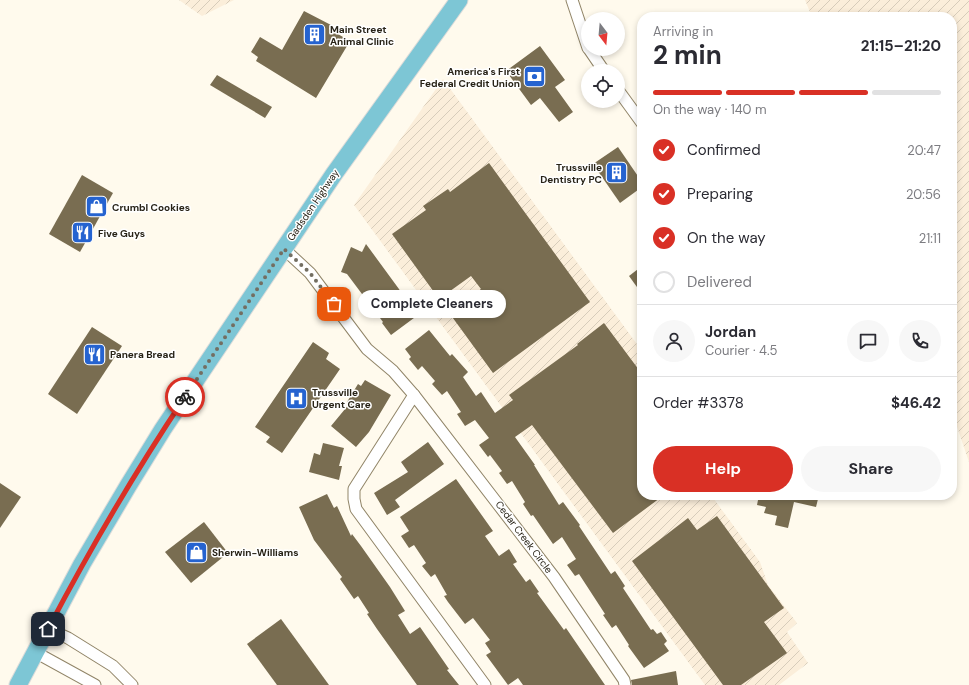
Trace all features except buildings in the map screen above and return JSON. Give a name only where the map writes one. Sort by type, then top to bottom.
[{"type":"main road","name":"Gadsden Highway","points":[[18,685],[82,564],[163,429],[334,174],[459,0]]},
{"type":"street","points":[[572,0],[581,28]]},
{"type":"street","points":[[625,100],[637,117]]},
{"type":"street","name":"Cedar Creek Circle","points":[[284,249],[310,273],[367,348],[414,395],[554,577],[624,680],[625,685]]},
{"type":"street","points":[[414,395],[354,489],[356,509],[485,685]]},
{"type":"street","points":[[48,629],[68,638],[113,666],[132,685]]},
{"type":"street","points":[[35,652],[94,685]]},
{"type":"shaded area","points":[[179,0],[234,0],[202,16]]},
{"type":"shaded area","points":[[805,0],[969,0],[969,462],[957,427],[957,12],[810,12]]},
{"type":"shaded area","points":[[443,79],[637,344],[637,500],[715,500],[760,562],[768,585],[797,623],[787,632],[808,663],[779,685],[705,685],[354,205]]},
{"type":"way so far","points":[[185,397],[284,249],[310,273],[334,304]]},
{"type":"place","name":"Main Street Animal Clinic","points":[[315,35]]},
{"type":"place","name":"America's First Federal Credit Union","points":[[535,77]]},
{"type":"place","name":"Trussville Dentistry PC","points":[[617,173]]},
{"type":"place","name":"Crumbl Cookies","points":[[97,207]]},
{"type":"place","name":"Five Guys","points":[[83,233]]},
{"type":"place","name":"Complete Cleaners","points":[[334,304]]},
{"type":"place","name":"Panera Bread","points":[[94,354]]},
{"type":"place","name":"Trussville Urgent Care","points":[[297,398]]},
{"type":"place","name":"Sherwin-Williams","points":[[196,552]]},
{"type":"route","points":[[48,629],[82,564],[128,486],[163,429],[185,397]]}]
